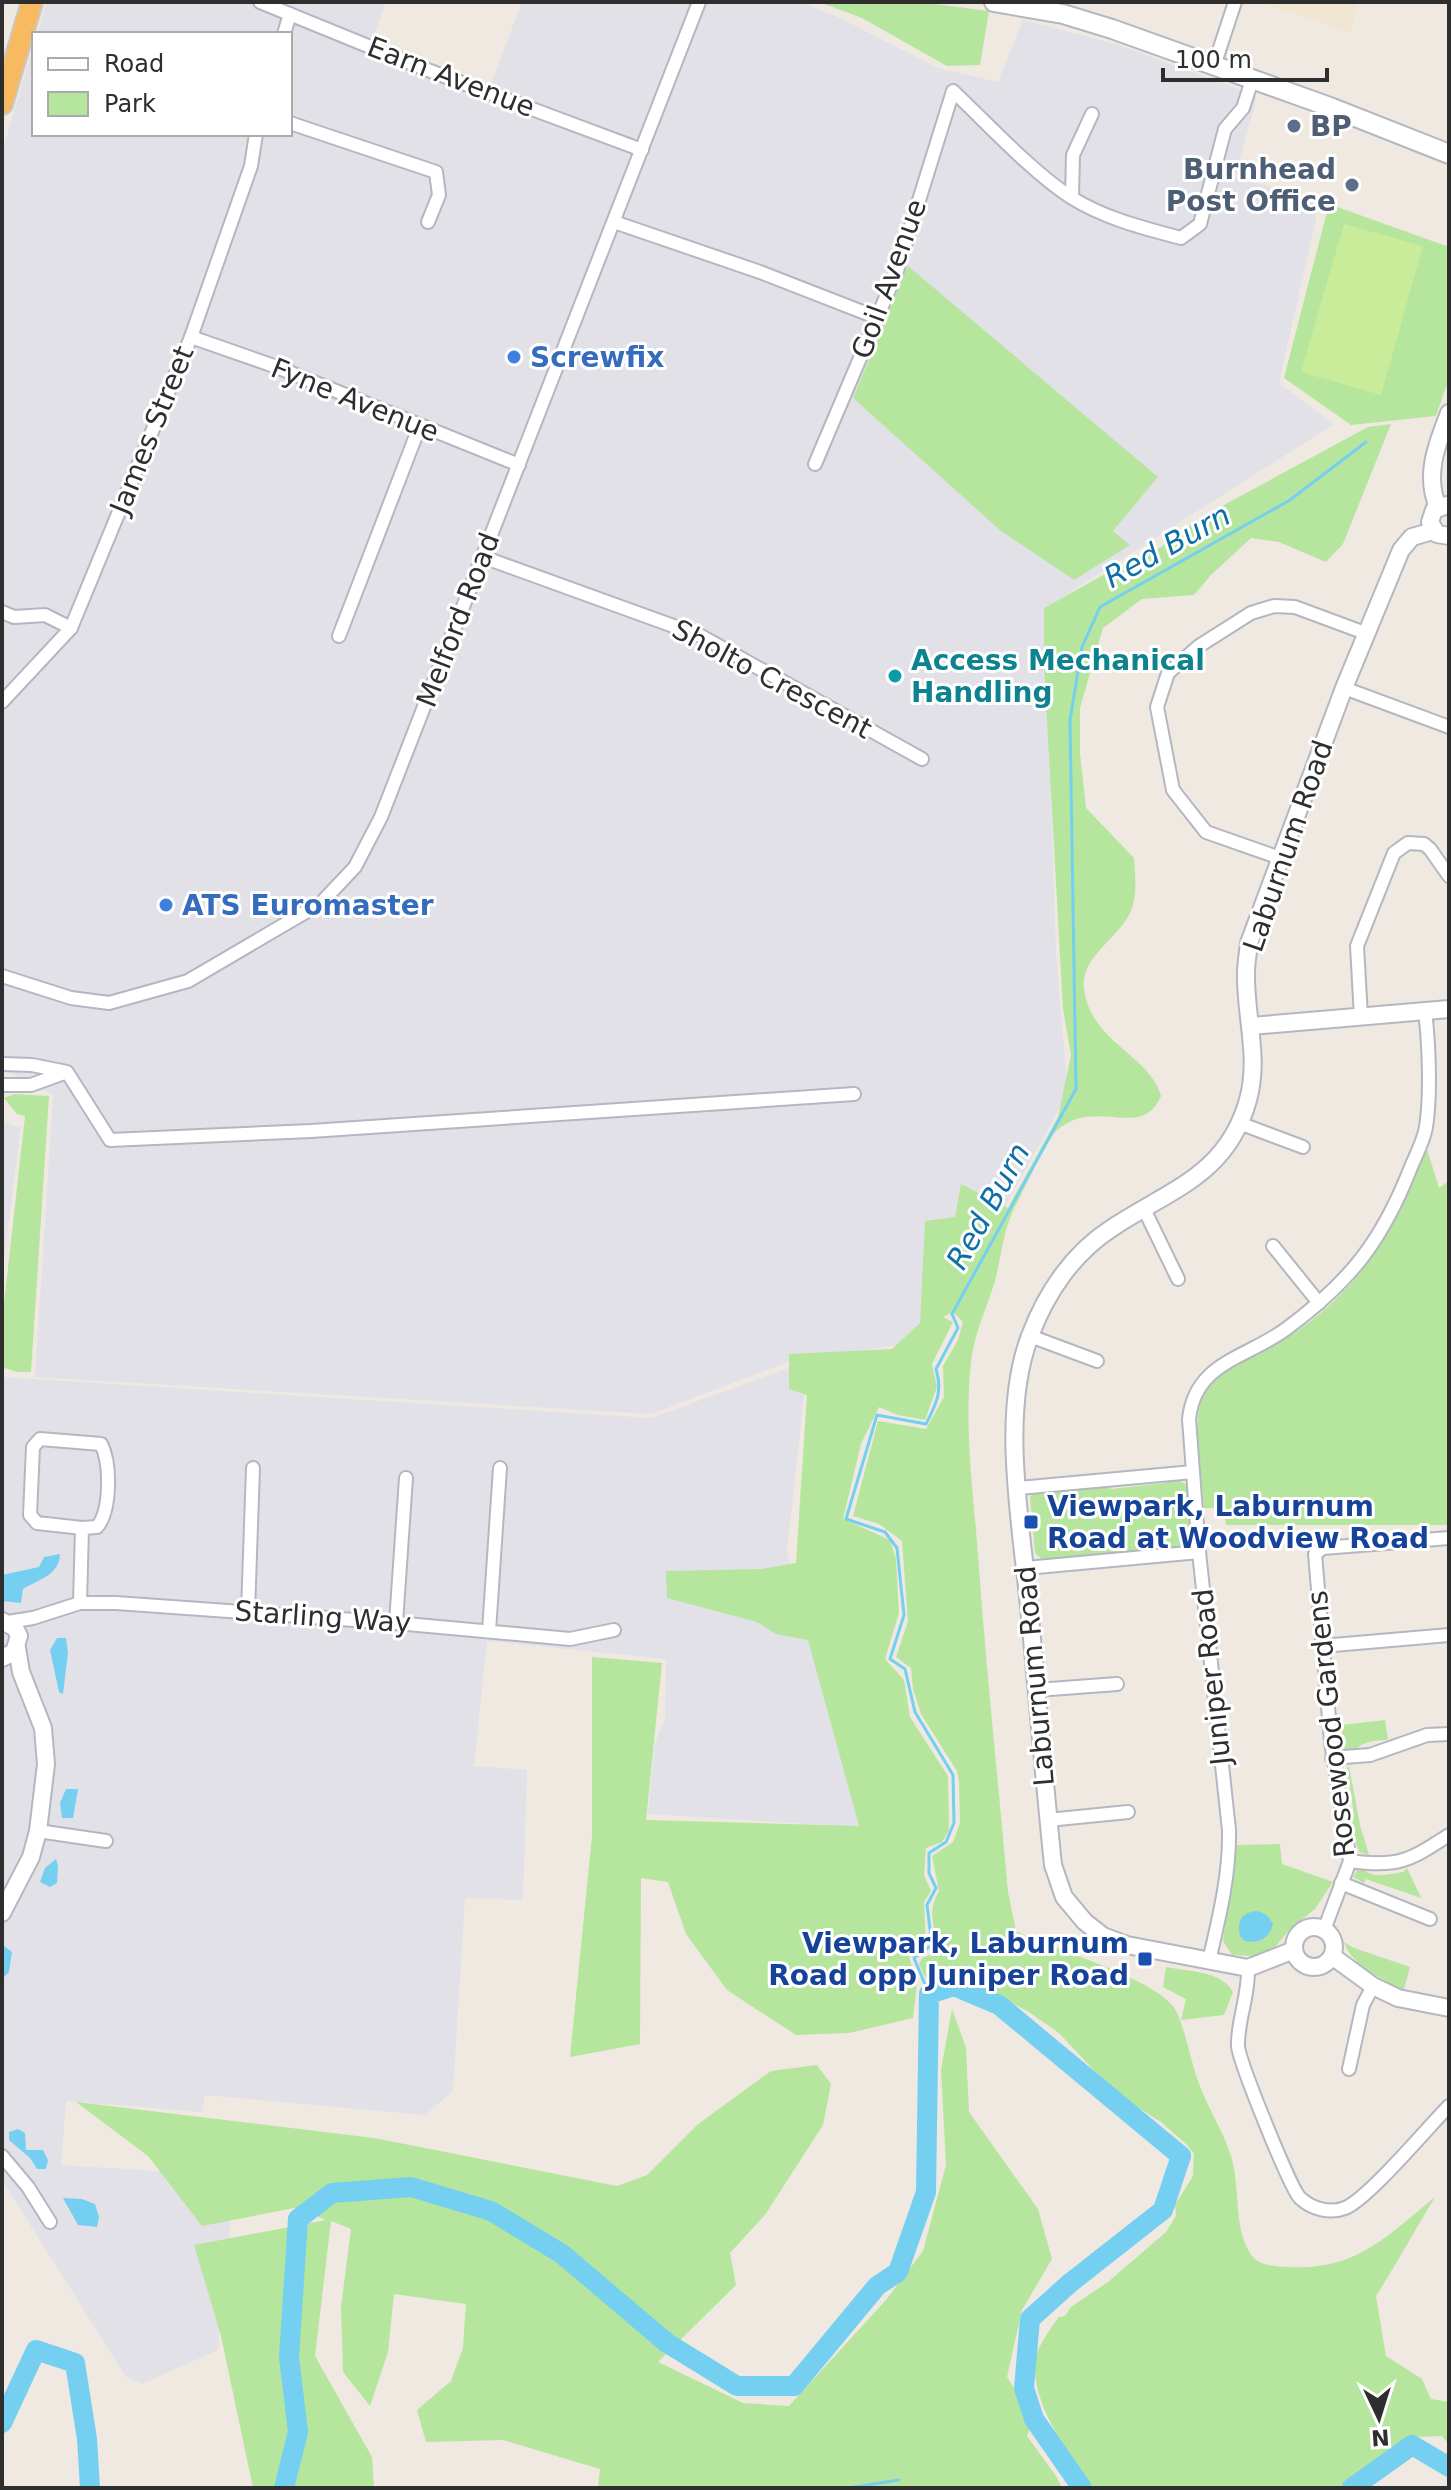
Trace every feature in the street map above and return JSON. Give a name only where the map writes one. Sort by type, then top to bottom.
[{"type":"highway","points":[[2,104],[32,2]]},
{"type":"main road","points":[[994,2],[1063,14],[1112,29],[1330,107],[1449,154]]},
{"type":"street","name":"Earn Avenue","points":[[260,2],[417,66],[642,150]]},
{"type":"street","name":"Melford Road","points":[[2,976],[71,998],[109,1003],[188,981],[321,903],[355,867],[381,817],[699,2]]},
{"type":"street","points":[[1214,66],[1235,2]]},
{"type":"street","points":[[285,32],[290,14]]},
{"type":"street","points":[[1092,114],[1073,155],[1072,197],[1122,222],[1181,238],[1200,224],[1225,129],[1243,108],[1252,80]]},
{"type":"street","name":"Goil Avenue","points":[[815,464],[897,271],[953,91],[1072,197]]},
{"type":"street","points":[[292,124],[436,172],[439,195],[428,222]]},
{"type":"street","name":"James Street","points":[[2,702],[71,628],[191,337],[251,166],[256,136]]},
{"type":"street","points":[[614,222],[760,272],[878,318]]},
{"type":"street","name":"Fyne Avenue","points":[[191,337],[274,366],[519,465]]},
{"type":"street","name":"Laburnum Road","points":[[1248,1968],[1127,1945],[1103,1936],[1085,1922],[1064,1897],[1053,1865],[1048,1820],[1014,1398],[1030,1336],[1063,1273],[1110,1229],[1186,1186],[1212,1165],[1231,1142],[1249,1098],[1252,1074],[1246,973],[1249,943],[1365,633],[1401,550],[1412,537],[1441,534],[1430,518],[1444,506],[1432,493],[1431,467],[1449,413]]},
{"type":"street","points":[[339,636],[420,425]]},
{"type":"street","name":"Sholto Crescent","points":[[483,557],[701,636],[922,759]]},
{"type":"street","points":[[1280,858],[1206,832],[1173,790],[1157,707],[1168,673],[1199,646],[1251,613],[1274,606],[1295,607],[1365,633]]},
{"type":"street","points":[[2,612],[14,617],[45,615],[71,628]]},
{"type":"street","points":[[1344,688],[1449,727]]},
{"type":"street","points":[[1361,1017],[1357,946],[1394,853],[1408,843],[1424,844],[1449,876]]},
{"type":"street","points":[[1251,1026],[1449,1009]]},
{"type":"street","name":"Juniper Road","points":[[1209,1961],[1229,1845],[1199,1552],[1190,1405],[1211,1372],[1283,1331],[1319,1303],[1351,1274],[1379,1236],[1393,1211],[1426,1129],[1428,1048],[1425,1011]]},
{"type":"street","points":[[2,1064],[32,1065],[67,1072],[110,1140],[311,1131],[854,1094]]},
{"type":"street","points":[[2,1085],[31,1085],[67,1072]]},
{"type":"street","points":[[1239,1123],[1303,1147]]},
{"type":"street","points":[[1144,1209],[1178,1279]]},
{"type":"street","points":[[1273,1246],[1319,1303]]},
{"type":"street","points":[[1030,1336],[1097,1361]]},
{"type":"street","points":[[40,1439],[101,1444],[108,1472],[104,1520],[97,1527],[82,1528],[37,1523],[30,1515],[33,1447],[40,1439]]},
{"type":"street","points":[[248,1612],[253,1468]]},
{"type":"street","points":[[489,1631],[500,1468]]},
{"type":"street","points":[[1019,1488],[1193,1472]]},
{"type":"street","points":[[396,1623],[406,1478]]},
{"type":"street","points":[[80,1603],[82,1528]]},
{"type":"street","name":"Rosewood Gardens","points":[[1324,1930],[1350,1861],[1332,1758],[1314,1559],[1317,1551],[1449,1538]]},
{"type":"street","points":[[1026,1568],[1199,1552]]},
{"type":"street","name":"Starling Way","points":[[5,1621],[33,1618],[80,1603],[148,1604],[570,1639],[614,1630]]},
{"type":"street","points":[[11,1650],[33,1618]]},
{"type":"street","points":[[2,1913],[24,1875],[38,1831],[46,1764],[43,1728],[11,1650],[15,1628],[5,1621]]},
{"type":"street","points":[[1322,1646],[1449,1635]]},
{"type":"street","points":[[1037,1690],[1117,1684]]},
{"type":"street","points":[[1332,1758],[1370,1755],[1427,1735],[1449,1734]]},
{"type":"street","points":[[1048,1820],[1128,1812]]},
{"type":"street","points":[[38,1831],[106,1841]]},
{"type":"street","points":[[1350,1861],[1384,1863],[1412,1858],[1449,1835]]},
{"type":"street","points":[[1341,1883],[1430,1919]]},
{"type":"street","points":[[1305,1929],[1324,1930],[1332,1940],[1332,1956],[1327,1963],[1314,1967],[1302,1963],[1294,1950],[1295,1939],[1305,1929]]},
{"type":"street","points":[[1294,1950],[1248,1968],[1249,1986],[1238,2047],[1281,2164],[1294,2190],[1308,2204],[1330,2211],[1354,2204],[1449,2106]]},
{"type":"street","points":[[1332,1956],[1373,1986],[1398,1998],[1449,2008]]},
{"type":"street","points":[[1349,2069],[1363,2005],[1373,1986]]},
{"type":"street","points":[[2,2156],[28,2187],[50,2222]]},
{"type":"shaded area","points":[[47,2],[386,2],[373,39],[490,86],[522,2],[800,2],[840,18],[938,68],[998,82],[1023,20],[1119,45],[1257,96],[1235,177],[1320,201],[1279,383],[1334,424],[1045,608],[1056,954],[1068,1094],[930,1340],[794,1360],[651,1414],[35,1377],[53,1095],[2,1069],[2,151],[32,52],[32,136],[292,136],[292,32],[38,32]]},
{"type":"shaded area","points":[[1259,2],[1357,2],[1351,33]]},
{"type":"shaded area","points":[[2,1122],[21,1127],[2,1273]]},
{"type":"shaded area","points":[[808,1361],[787,1551],[859,1827],[648,1814],[655,1743],[665,1718],[666,1659],[487,1641],[474,1766],[527,1770],[523,1900],[465,1898],[453,2091],[425,2115],[205,2095],[202,2112],[66,2101],[61,2165],[235,2176],[218,2350],[142,2384],[126,2377],[2,2180],[2,1377],[651,1418]]},
{"type":"green space","points":[[819,2],[919,2],[989,11],[980,65],[947,66],[862,18]]},
{"type":"green space","points":[[1329,204],[1449,247],[1449,378],[1436,416],[1351,425],[1284,378]]},
{"type":"green space","points":[[1344,224],[1423,246],[1381,395],[1301,372]]},
{"type":"green space","points":[[908,266],[1158,477],[1113,531],[1130,545],[1074,580],[1001,531],[853,398]]},
{"type":"green space","points":[[1391,424],[1343,544],[1326,562],[1279,542],[1251,538],[1194,595],[1142,599],[1103,628],[1080,708],[1080,754],[1086,808],[1134,858],[1135,893],[1130,913],[1088,967],[1084,989],[1097,1023],[1145,1069],[1161,1096],[1152,1109],[1142,1116],[1086,1117],[1071,1121],[1056,1131],[1047,1144],[1010,1219],[995,1281],[975,1341],[969,1386],[969,1434],[1008,1892],[1016,1931],[1123,1974],[1161,1995],[1173,2006],[1199,2085],[1230,2153],[1241,2231],[1250,2253],[1257,2261],[1277,2266],[1312,2267],[1351,2257],[1385,2238],[1435,2197],[1376,2296],[1386,2356],[1422,2379],[1431,2399],[1449,2402],[1449,2445],[1442,2436],[1416,2437],[1341,2488],[1094,2488],[1072,2459],[1042,2403],[1036,2384],[1035,2365],[1039,2348],[1059,2317],[1065,2316],[1071,2307],[1108,2282],[1166,2232],[1176,2216],[1175,2205],[1193,2176],[1194,2154],[1161,2122],[1116,2094],[1059,2033],[1029,2012],[967,1979],[951,1975],[926,1979],[919,1964],[922,1958],[940,1951],[933,1921],[933,1906],[939,1891],[932,1856],[953,1842],[960,1823],[959,1781],[957,1771],[921,1714],[913,1689],[911,1668],[896,1657],[908,1621],[902,1541],[879,1524],[853,1516],[878,1421],[926,1429],[944,1397],[943,1366],[958,1340],[963,1322],[953,1312],[943,1317],[953,1322],[932,1364],[937,1387],[925,1420],[898,1415],[879,1407],[861,1444],[843,1519],[890,1540],[896,1559],[899,1613],[885,1659],[904,1680],[910,1717],[948,1776],[949,1830],[942,1842],[926,1848],[924,1875],[931,1891],[924,1902],[926,1946],[909,1957],[917,1984],[913,2018],[849,2033],[796,2035],[727,1990],[686,1934],[668,1882],[641,1878],[640,2044],[570,2057],[592,1836],[592,1657],[662,1663],[646,1820],[859,1826],[808,1640],[776,1634],[757,1622],[667,1598],[666,1571],[762,1569],[796,1563],[807,1395],[789,1389],[789,1354],[892,1349],[920,1323],[925,1221],[955,1217],[961,1184],[1008,1208],[1058,1117],[1071,1055],[1063,1009],[1044,666],[1044,608],[1161,547],[1200,518],[1368,427]]},
{"type":"green space","points":[[14,1094],[49,1096],[31,1372],[2,1367],[2,1322],[25,1116],[17,1114],[4,1098]]},
{"type":"green space","points":[[1426,1146],[1439,1188],[1449,1181],[1449,1525],[1226,1525],[1224,1508],[1204,1508],[1197,1437],[1202,1399],[1219,1377],[1300,1329],[1344,1291],[1378,1248],[1392,1224]]},
{"type":"green space","points":[[1170,1479],[1187,1485],[1191,1541],[1185,1547],[1043,1560],[1035,1553],[1032,1494],[1106,1485],[1111,1489],[1166,1483]]},
{"type":"green space","points":[[1385,1720],[1388,1740],[1367,1743],[1356,1749],[1346,1750],[1340,1746],[1342,1725]]},
{"type":"green space","points":[[1349,1766],[1369,1855],[1359,1852],[1350,1821],[1354,1815],[1349,1782],[1343,1778]]},
{"type":"green space","points":[[1280,1844],[1282,1864],[1333,1882],[1315,1909],[1290,1929],[1275,1947],[1254,1956],[1232,1955],[1223,1941],[1236,1845]]},
{"type":"green space","points":[[1407,1868],[1421,1898],[1366,1879],[1364,1883],[1353,1877],[1357,1870],[1383,1875],[1403,1872]]},
{"type":"green space","points":[[1344,1942],[1410,1967],[1404,1989],[1397,1988],[1359,1963]]},
{"type":"green space","points":[[1166,1967],[1204,1973],[1228,1985],[1233,1992],[1224,2015],[1181,2020],[1186,1999],[1163,1987]]},
{"type":"green space","points":[[952,2009],[966,2048],[969,2112],[1038,2209],[1052,2259],[1022,2310],[1007,2377],[1034,2419],[1027,2436],[1062,2488],[598,2488],[600,2469],[503,2440],[426,2442],[417,2410],[451,2381],[463,2348],[466,2304],[394,2294],[388,2352],[370,2406],[343,2372],[341,2307],[351,2229],[331,2221],[315,2356],[372,2457],[374,2488],[253,2488],[221,2336],[194,2245],[326,2220],[294,2208],[202,2226],[148,2156],[76,2102],[374,2138],[617,2186],[647,2175],[697,2125],[771,2071],[817,2065],[831,2084],[823,2125],[765,2215],[730,2253],[736,2285],[658,2362],[743,2403],[789,2406],[886,2300],[923,2251],[946,2165],[941,2070]]},
{"type":"water","points":[[60,1554],[52,1572],[23,1589],[21,1603],[2,1601],[2,1575],[39,1567],[44,1557]]},
{"type":"water","points":[[57,1638],[66,1638],[68,1653],[63,1694],[59,1692],[50,1650]]},
{"type":"water","points":[[66,1789],[78,1789],[73,1818],[62,1818],[60,1803]]},
{"type":"water","points":[[56,1859],[57,1883],[50,1887],[40,1882],[45,1868]]},
{"type":"water","points":[[1256,1911],[1268,1917],[1273,1924],[1272,1929],[1263,1939],[1245,1941],[1240,1936],[1240,1922],[1244,1916]]},
{"type":"water","points":[[2,1947],[12,1952],[9,1972],[2,1979]]},
{"type":"water","points":[[18,2129],[25,2133],[26,2150],[43,2150],[48,2160],[46,2169],[37,2169],[30,2158],[9,2140],[9,2132]]},
{"type":"water","points":[[63,2198],[82,2199],[95,2204],[99,2217],[97,2227],[78,2225]]},
{"type":"waterway","name":"Red Burn","points":[[929,1994],[914,1958],[932,1945],[927,1905],[936,1888],[929,1873],[929,1853],[946,1842],[954,1823],[953,1775],[915,1712],[905,1669],[890,1659],[904,1615],[897,1548],[885,1532],[846,1519],[877,1415],[926,1424],[939,1391],[936,1369],[958,1328],[952,1314],[1076,1089],[1070,720],[1082,647],[1100,607],[1290,500],[1366,442]]},
{"type":"waterway","points":[[284,2488],[298,2432],[289,2357],[298,2219],[332,2193],[411,2187],[491,2211],[562,2254],[667,2343],[737,2386],[794,2386],[877,2286],[898,2272],[926,2192],[929,1994],[954,1986],[999,2005],[1181,2156],[1163,2210],[1070,2283],[1030,2319],[1024,2388],[1034,2419],[1082,2488]]},
{"type":"waterway","points":[[2,2423],[36,2350],[75,2363],[87,2439],[90,2488]]},
{"type":"waterway","points":[[1352,2488],[1412,2445],[1449,2467]]},
{"type":"waterway","points":[[848,2488],[899,2480]]},
{"type":"place","name":"BP","points":[[1294,126]]},
{"type":"place","name":"Burnhead Post Office","points":[[1352,185]]},
{"type":"place","name":"Screwfix","points":[[514,357]]},
{"type":"place","name":"Access Mechanical Handling","points":[[895,676]]},
{"type":"place","name":"ATS Euromaster","points":[[166,905]]},
{"type":"place","name":"Viewpark, Laburnum Road at Woodview Road","points":[[1031,1522]]},
{"type":"place","name":"Viewpark, Laburnum Road opp Juniper Road","points":[[1145,1959]]}]
